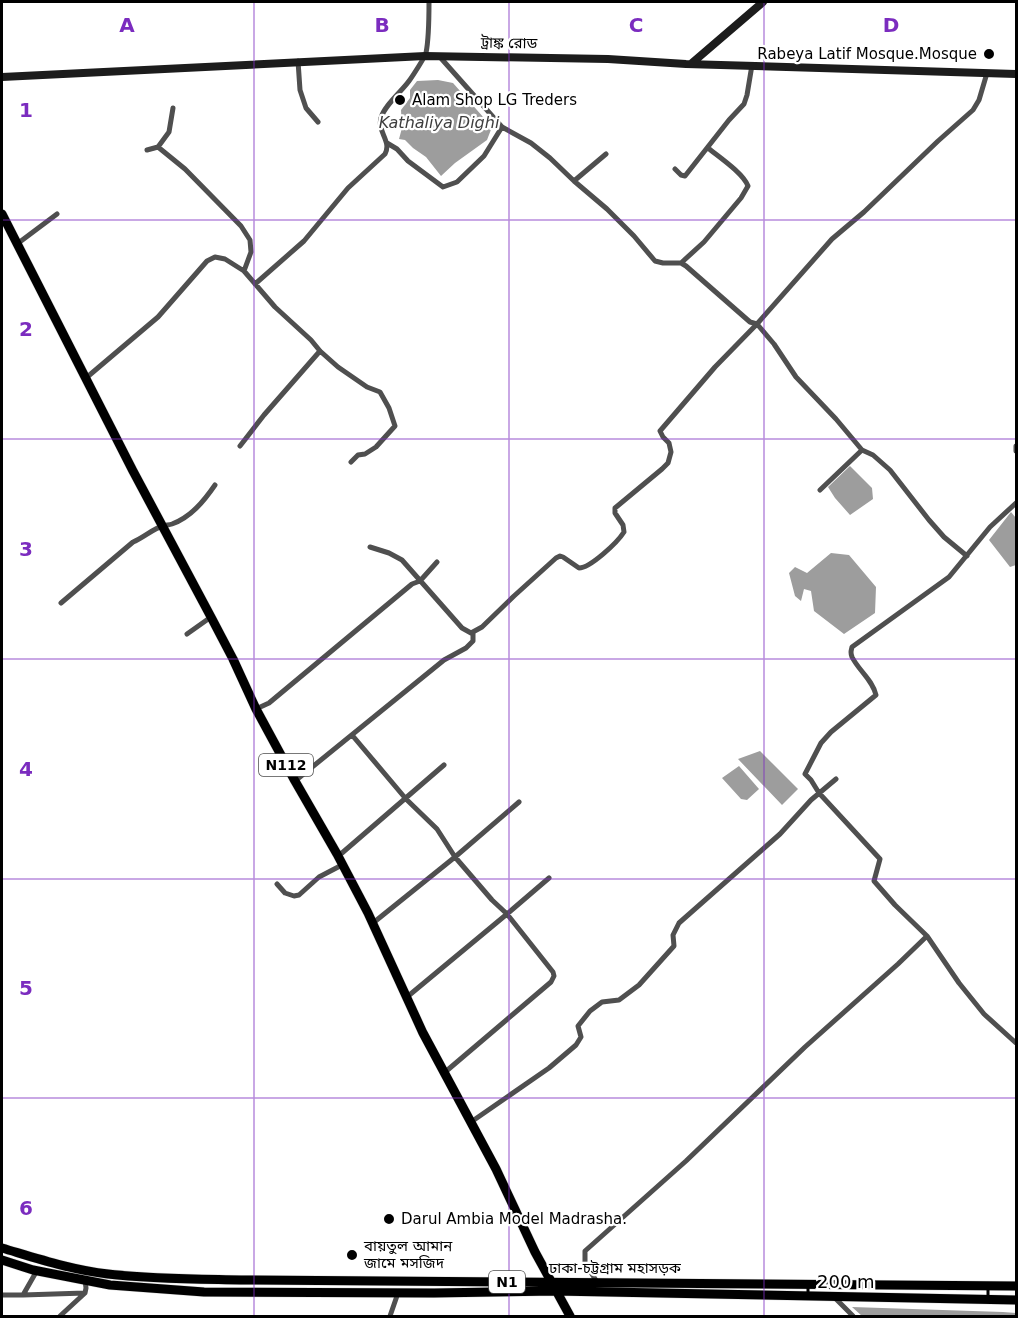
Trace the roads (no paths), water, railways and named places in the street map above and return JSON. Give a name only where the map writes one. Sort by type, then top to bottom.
[{"type":"highway","name":"N112","points":[[2,214],[162,526],[212,617],[256,709],[373,923],[423,1033],[496,1169],[550,1282],[570,1317]]},
{"type":"highway","name":"ঢাকা-চট্টগ্রাম মহাসড়ক","points":[[2,1248],[46,1261],[106,1274],[156,1278],[1017,1286]]},
{"type":"highway","name":"ঢাকা-চট্টগ্রাম মহাসড়ক","points":[[2,1260],[33,1270],[110,1285],[204,1292],[555,1291],[1017,1300]]},
{"type":"main road","points":[[692,63],[763,2]]},
{"type":"main road","name":"ট্রাঙ্ক রোড","points":[[2,76],[425,56],[608,58],[1017,74]]},
{"type":"street","points":[[255,284],[304,241],[348,188],[385,154],[387,143],[380,124],[381,116],[425,56],[429,2]]},
{"type":"street","points":[[439,56],[502,127],[531,143],[550,158],[607,209],[655,261],[681,263],[692,270],[750,322],[757,324],[796,376],[862,450],[873,455],[890,471],[944,537],[967,556]]},
{"type":"street","points":[[298,61],[300,90],[306,108],[318,122]]},
{"type":"street","points":[[675,169],[685,176],[744,104],[752,65]]},
{"type":"street","points":[[370,547],[402,560],[469,633],[482,627],[556,558],[563,557],[582,569],[601,555],[624,532],[615,508],[668,463],[671,452],[669,442],[660,431],[832,239],[864,212],[972,110],[980,100],[987,73]]},
{"type":"street","points":[[147,150],[158,147],[169,132],[173,108]]},
{"type":"street","points":[[387,143],[398,149],[408,161],[443,187],[457,182],[484,156],[502,127]]},
{"type":"street","points":[[158,147],[185,169],[241,226],[250,240],[251,252],[244,271]]},
{"type":"street","points":[[681,263],[704,242],[741,198],[748,186],[728,163],[708,148]]},
{"type":"street","points":[[574,181],[606,154]]},
{"type":"street","points":[[17,244],[57,214]]},
{"type":"street","points":[[86,378],[158,318],[207,261],[215,256],[225,259],[244,271],[275,307],[338,367],[367,387],[380,392],[395,426],[376,447],[365,454],[358,455],[351,462]]},
{"type":"street","points":[[240,446],[320,351]]},
{"type":"street","points":[[1017,446],[1017,451]]},
{"type":"street","points":[[820,490],[862,450]]},
{"type":"street","points":[[61,603],[133,542],[192,513],[215,485]]},
{"type":"street","points":[[1017,503],[990,527],[949,577],[852,647],[852,657],[870,681],[876,695],[842,721],[821,743],[805,774],[819,793],[880,859],[874,881],[927,936],[959,984],[984,1014],[1017,1046]]},
{"type":"street","points":[[256,709],[269,703],[412,584],[420,580],[437,562]]},
{"type":"street","points":[[187,634],[212,617]]},
{"type":"street","points":[[295,781],[444,660],[466,648],[473,641],[473,633]]},
{"type":"street","points":[[352,735],[406,799],[437,830],[455,857],[507,914],[553,972],[551,982],[444,1073]]},
{"type":"street","points":[[337,854],[342,853],[444,765]]},
{"type":"street","points":[[471,1122],[549,1068],[576,1045],[581,1037],[578,1026],[586,1015],[602,1002],[619,1000],[639,985],[674,946],[673,935],[679,923],[780,834],[836,778]]},
{"type":"street","points":[[373,923],[519,802]]},
{"type":"street","points":[[277,884],[285,894],[298,895],[319,877],[342,865]]},
{"type":"street","points":[[407,997],[549,878]]},
{"type":"street","points":[[597,1282],[585,1263],[585,1251],[687,1161],[805,1047],[927,936]]},
{"type":"street","points":[[23,1295],[35,1274]]},
{"type":"street","points":[[60,1317],[85,1293],[85,1280]]},
{"type":"street","points":[[2,1295],[85,1293]]},
{"type":"street","points":[[390,1317],[398,1293]]},
{"type":"street","points":[[834,1297],[853,1317]]},
{"type":"water","name":"Kathaliya Dighi","points":[[438,80],[453,83],[492,127],[487,140],[441,176],[426,157],[405,140],[399,139],[402,128],[401,110],[410,98],[410,90],[417,81]]},
{"type":"water","points":[[850,466],[872,488],[873,499],[850,515],[828,487]]},
{"type":"water","points":[[1011,512],[1016,518],[1016,565],[1010,567],[989,540]]},
{"type":"water","points":[[831,553],[849,555],[876,587],[875,613],[844,634],[814,611],[811,591],[804,589],[801,601],[795,596],[789,573],[795,567],[807,573]]},
{"type":"water","points":[[760,751],[798,789],[782,805],[738,759]]},
{"type":"water","points":[[739,766],[759,789],[747,800],[741,799],[722,778]]},
{"type":"water","points":[[852,1307],[1003,1312],[1016,1313],[1016,1316],[862,1316]]},
{"type":"place","name":"Rabeya Latif Mosque.Mosque","points":[[989,54]]},
{"type":"place","name":"Alam Shop LG Treders","points":[[400,100]]},
{"type":"place","name":"Darul Ambia Model Madrasha.","points":[[389,1219]]},
{"type":"place","name":"বায়তুল আমান জামে মসজিদ","points":[[352,1255]]}]
